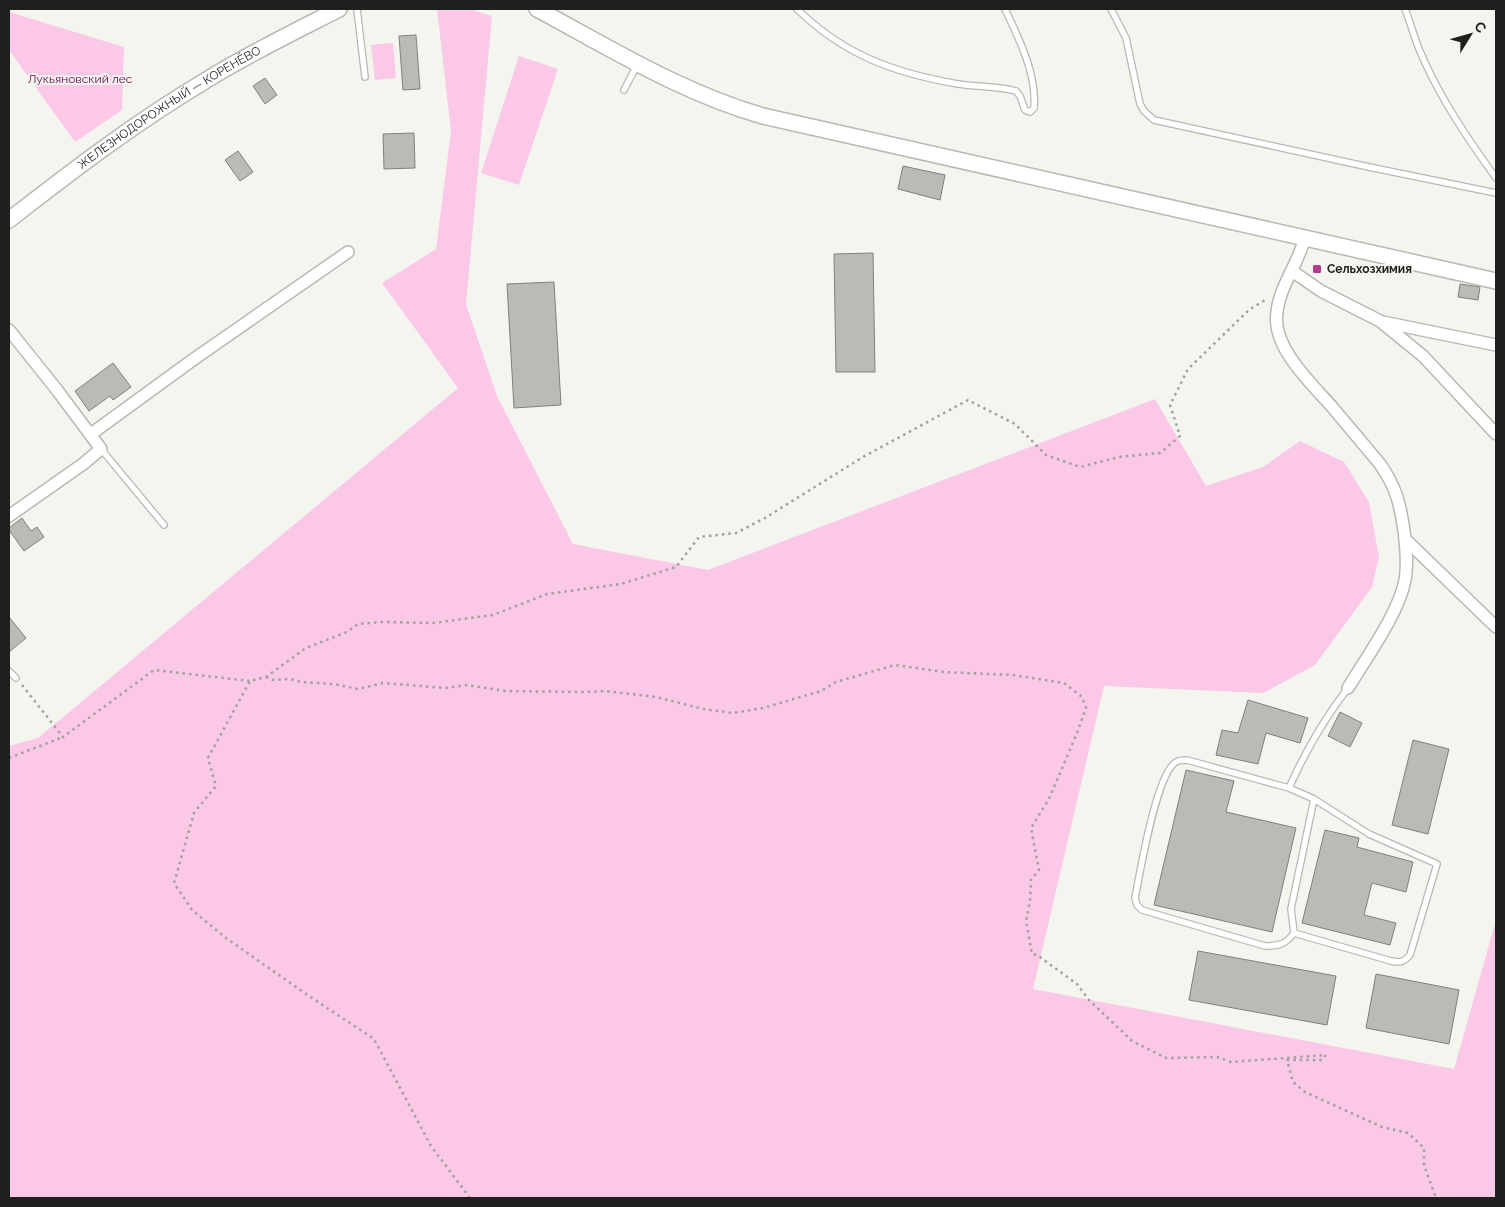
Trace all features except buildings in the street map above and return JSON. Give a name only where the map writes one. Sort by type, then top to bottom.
[{"type":"main road","name":"ЖЕЛЕЗНОДОРОЖНЫЙ — КОРЕНЁВО","points":[[9,220],[89,159],[183,94],[240,61],[339,9]]},
{"type":"main road","points":[[537,9],[638,63],[712,99],[763,116],[1496,281]]},
{"type":"street","points":[[1305,237],[1301,252],[1278,306],[1276,315],[1278,332],[1281,340],[1300,369],[1380,464],[1392,481],[1401,507],[1405,539],[1405,579],[1398,602],[1348,688]]},
{"type":"street","points":[[91,434],[194,359],[348,252]]},
{"type":"street","points":[[1292,271],[1321,291],[1380,321],[1423,356],[1496,434]]},
{"type":"street","points":[[1380,321],[1496,346]]},
{"type":"street","points":[[9,330],[101,449],[83,464],[9,516]]},
{"type":"street","points":[[1405,539],[1496,627]]},
{"type":"lane","points":[[357,9],[365,77]]},
{"type":"lane","points":[[797,9],[837,42],[889,68],[917,76],[1016,92],[1020,96],[1025,110],[1030,112],[1034,108],[1032,78],[1026,57],[1005,9]]},
{"type":"lane","points":[[1111,9],[1126,38],[1140,104],[1148,116],[1154,120],[1496,193]]},
{"type":"lane","points":[[1405,9],[1420,50],[1444,98],[1472,144],[1496,178]]},
{"type":"lane","points":[[624,90],[638,63]]},
{"type":"lane","points":[[101,449],[164,525]]},
{"type":"lane","points":[[9,671],[16,678]]},
{"type":"lane","points":[[1289,788],[1320,728],[1348,688]]},
{"type":"lane","points":[[1294,933],[1399,963],[1405,961],[1410,955],[1437,864],[1369,834],[1314,799],[1289,788],[1187,760],[1181,760],[1175,762],[1163,779],[1135,898],[1137,906],[1142,910],[1265,946],[1278,946],[1288,942],[1294,933],[1291,909],[1314,799]]},
{"type":"path","points":[[9,758],[63,737],[154,670],[250,681],[266,677],[306,648],[348,632],[358,624],[382,622],[433,623],[493,615],[547,594],[621,584],[676,567],[699,537],[736,533],[764,518],[863,457],[968,400],[1015,424],[1046,455],[1080,467],[1119,458],[1160,453],[1180,436],[1170,405],[1188,369],[1250,309],[1285,287]]},
{"type":"path","points":[[266,677],[272,680],[334,684],[358,689],[383,683],[446,688],[467,685],[505,691],[585,692],[605,690],[656,697],[702,709],[733,713],[763,708],[821,691],[836,682],[895,665],[944,672],[1012,675],[1064,682],[1082,697],[1086,708],[1049,799],[1031,828],[1039,870],[1031,880],[1026,921],[1032,954],[1037,955],[1077,984],[1088,999],[1132,1041],[1166,1058],[1217,1057],[1231,1062],[1326,1055],[1322,1060],[1287,1060],[1293,1082],[1305,1092],[1334,1106],[1382,1126],[1408,1133],[1424,1148],[1424,1165],[1436,1198]]},
{"type":"path","points":[[16,678],[63,737]]},
{"type":"path","points":[[250,681],[208,758],[216,786],[194,813],[174,883],[192,910],[226,938],[306,994],[374,1038],[431,1146],[470,1198]]},
{"type":"green space","points":[[437,9],[469,9],[492,16],[466,304],[497,396],[573,544],[708,570],[1155,399],[1206,486],[1263,467],[1300,441],[1344,462],[1369,502],[1379,557],[1372,587],[1315,665],[1263,693],[1104,686],[1033,989],[1454,1069],[1496,920],[1496,1198],[9,1198],[9,746],[38,738],[458,388],[382,283],[436,249],[451,131]]},
{"type":"green space","name":"Лукьяновский лес","points":[[9,12],[124,47],[122,110],[75,142],[9,50]]},
{"type":"green space","points":[[393,43],[396,78],[375,80],[371,45]]},
{"type":"green space","points":[[519,56],[558,69],[519,185],[481,173]]},
{"type":"place","name":"Сельхозхимия","points":[[1317,269]]}]
